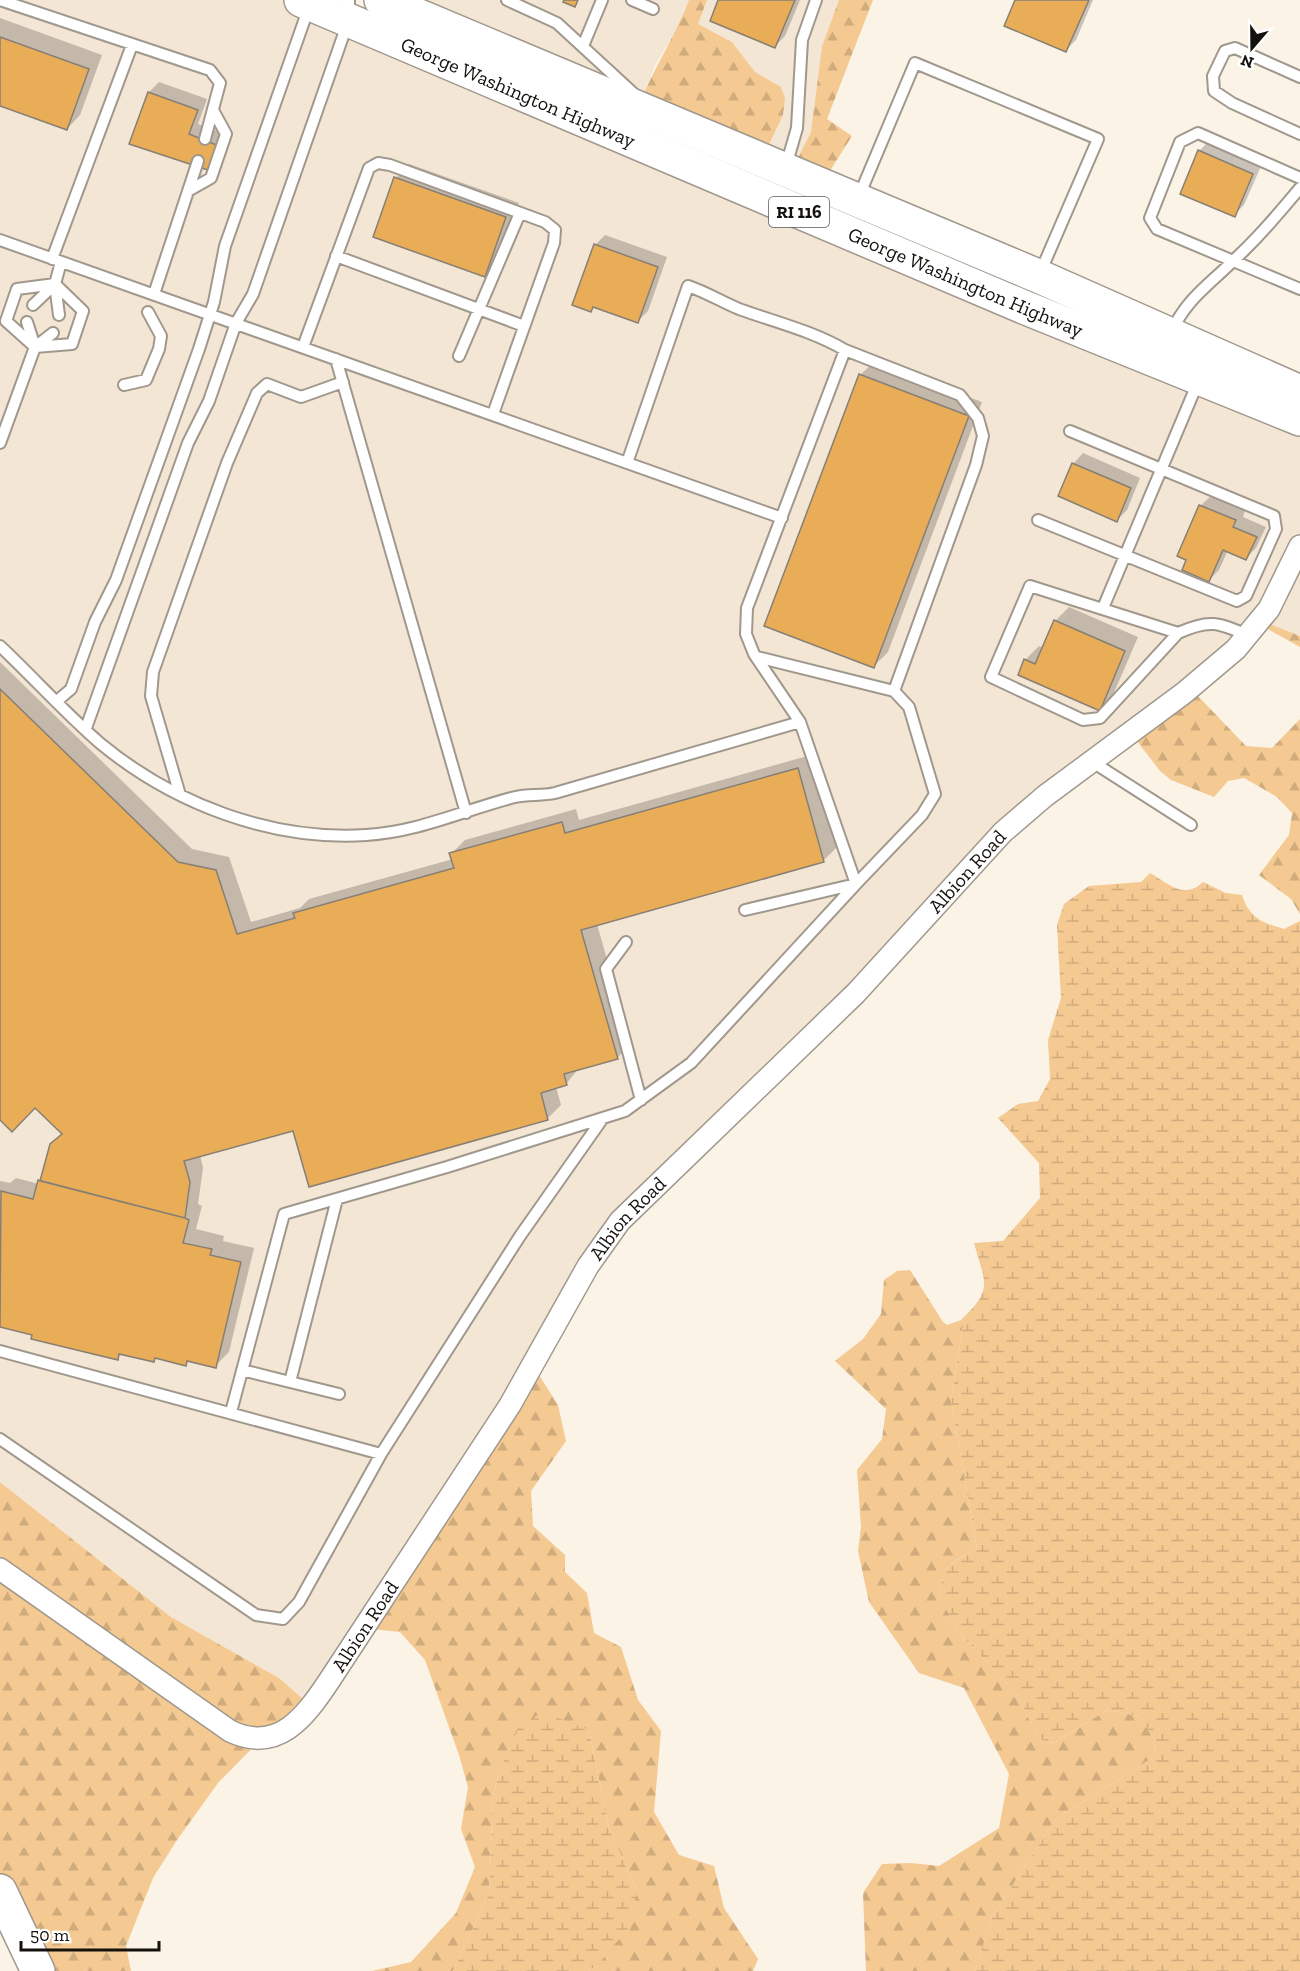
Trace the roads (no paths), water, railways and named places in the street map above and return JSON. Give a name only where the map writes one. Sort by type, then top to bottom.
[{"type":"main road","name":"George Washington Highway","points":[[381,0],[858,199],[1171,333],[1300,392]]},
{"type":"main road","name":"George Washington Highway","points":[[310,1],[349,10],[876,245],[1300,419]]},
{"type":"main road","points":[[0,1891],[38,1971]]},
{"type":"street","name":"Albion Road","points":[[0,1569],[230,1731],[258,1739],[290,1728],[315,1701],[498,1423],[535,1364],[588,1266],[620,1221],[868,980],[1003,832],[1091,761],[1203,678],[1249,636],[1269,609],[1300,546]]},
{"type":"lane","points":[[0,0],[210,70],[220,84],[205,139]]},
{"type":"lane","points":[[507,0],[523,3],[557,23],[657,116]]},
{"type":"lane","points":[[583,46],[602,0]]},
{"type":"lane","points":[[632,0],[654,9]]},
{"type":"lane","points":[[785,169],[797,128],[802,40],[816,0]]},
{"type":"lane","points":[[57,701],[71,689],[95,622],[116,580],[210,314],[225,246],[310,1]]},
{"type":"lane","points":[[86,728],[188,443],[209,401],[236,323],[256,285],[349,10]]},
{"type":"lane","points":[[59,315],[55,284],[57,260],[132,45]]},
{"type":"lane","points":[[1300,77],[1235,48],[1225,51],[1213,76],[1214,91],[1223,97],[1300,134]]},
{"type":"lane","points":[[858,199],[915,63],[1098,139],[1038,276]]},
{"type":"lane","points":[[188,191],[211,178],[226,134],[214,112]]},
{"type":"lane","points":[[1300,178],[1198,133],[1180,142],[1150,218],[1157,229],[1300,289]]},
{"type":"lane","points":[[154,294],[198,161]]},
{"type":"lane","points":[[303,347],[369,168],[378,163],[390,165],[545,222],[555,230],[554,243],[493,414]]},
{"type":"lane","points":[[1171,333],[1180,312],[1197,293],[1233,261],[1300,189]]},
{"type":"lane","points":[[459,356],[520,213]]},
{"type":"lane","points":[[0,240],[782,518]]},
{"type":"lane","points":[[336,256],[524,326]]},
{"type":"lane","points":[[33,305],[55,284]]},
{"type":"lane","points":[[55,284],[83,310],[72,344],[35,347],[6,321],[17,289],[55,284]]},
{"type":"lane","points":[[627,463],[688,286],[718,297],[736,308],[828,340],[845,350],[960,395],[978,418],[982,436],[976,465],[894,691]]},
{"type":"lane","points":[[124,385],[146,380],[159,349],[161,336],[148,312]]},
{"type":"lane","points":[[27,322],[35,347]]},
{"type":"lane","points":[[0,443],[35,347],[53,333]]},
{"type":"lane","points":[[845,350],[747,608],[746,633],[757,657],[800,722],[856,884]]},
{"type":"lane","points":[[336,359],[466,813]]},
{"type":"lane","points":[[1103,608],[1199,379]]},
{"type":"lane","points":[[180,795],[151,696],[153,672],[227,464],[257,393],[267,384],[301,397],[343,382]]},
{"type":"lane","points":[[1038,520],[1237,601],[1246,596],[1276,529],[1274,516],[1070,431]]},
{"type":"lane","points":[[1178,633],[1030,586],[992,677],[1083,720],[1100,718],[1178,633],[1199,623],[1212,622],[1224,624],[1249,636]]},
{"type":"lane","points":[[0,646],[101,743],[142,774],[180,795],[244,822],[333,836],[366,835],[409,829],[517,796],[544,796],[565,791],[800,722]]},
{"type":"lane","points":[[231,1412],[284,1214],[626,1111],[691,1063],[922,815],[935,794],[909,707],[894,691],[757,657]]},
{"type":"lane","points":[[1091,761],[1191,825]]},
{"type":"lane","points":[[745,910],[856,884]]},
{"type":"lane","points":[[626,942],[606,969],[641,1100]]},
{"type":"lane","points":[[0,1439],[143,1540],[256,1615],[283,1619],[299,1602],[381,1454],[520,1236],[603,1118]]},
{"type":"lane","points":[[291,1382],[337,1199]]},
{"type":"lane","points":[[0,1352],[381,1454]]},
{"type":"lane","points":[[242,1370],[339,1394]]}]
